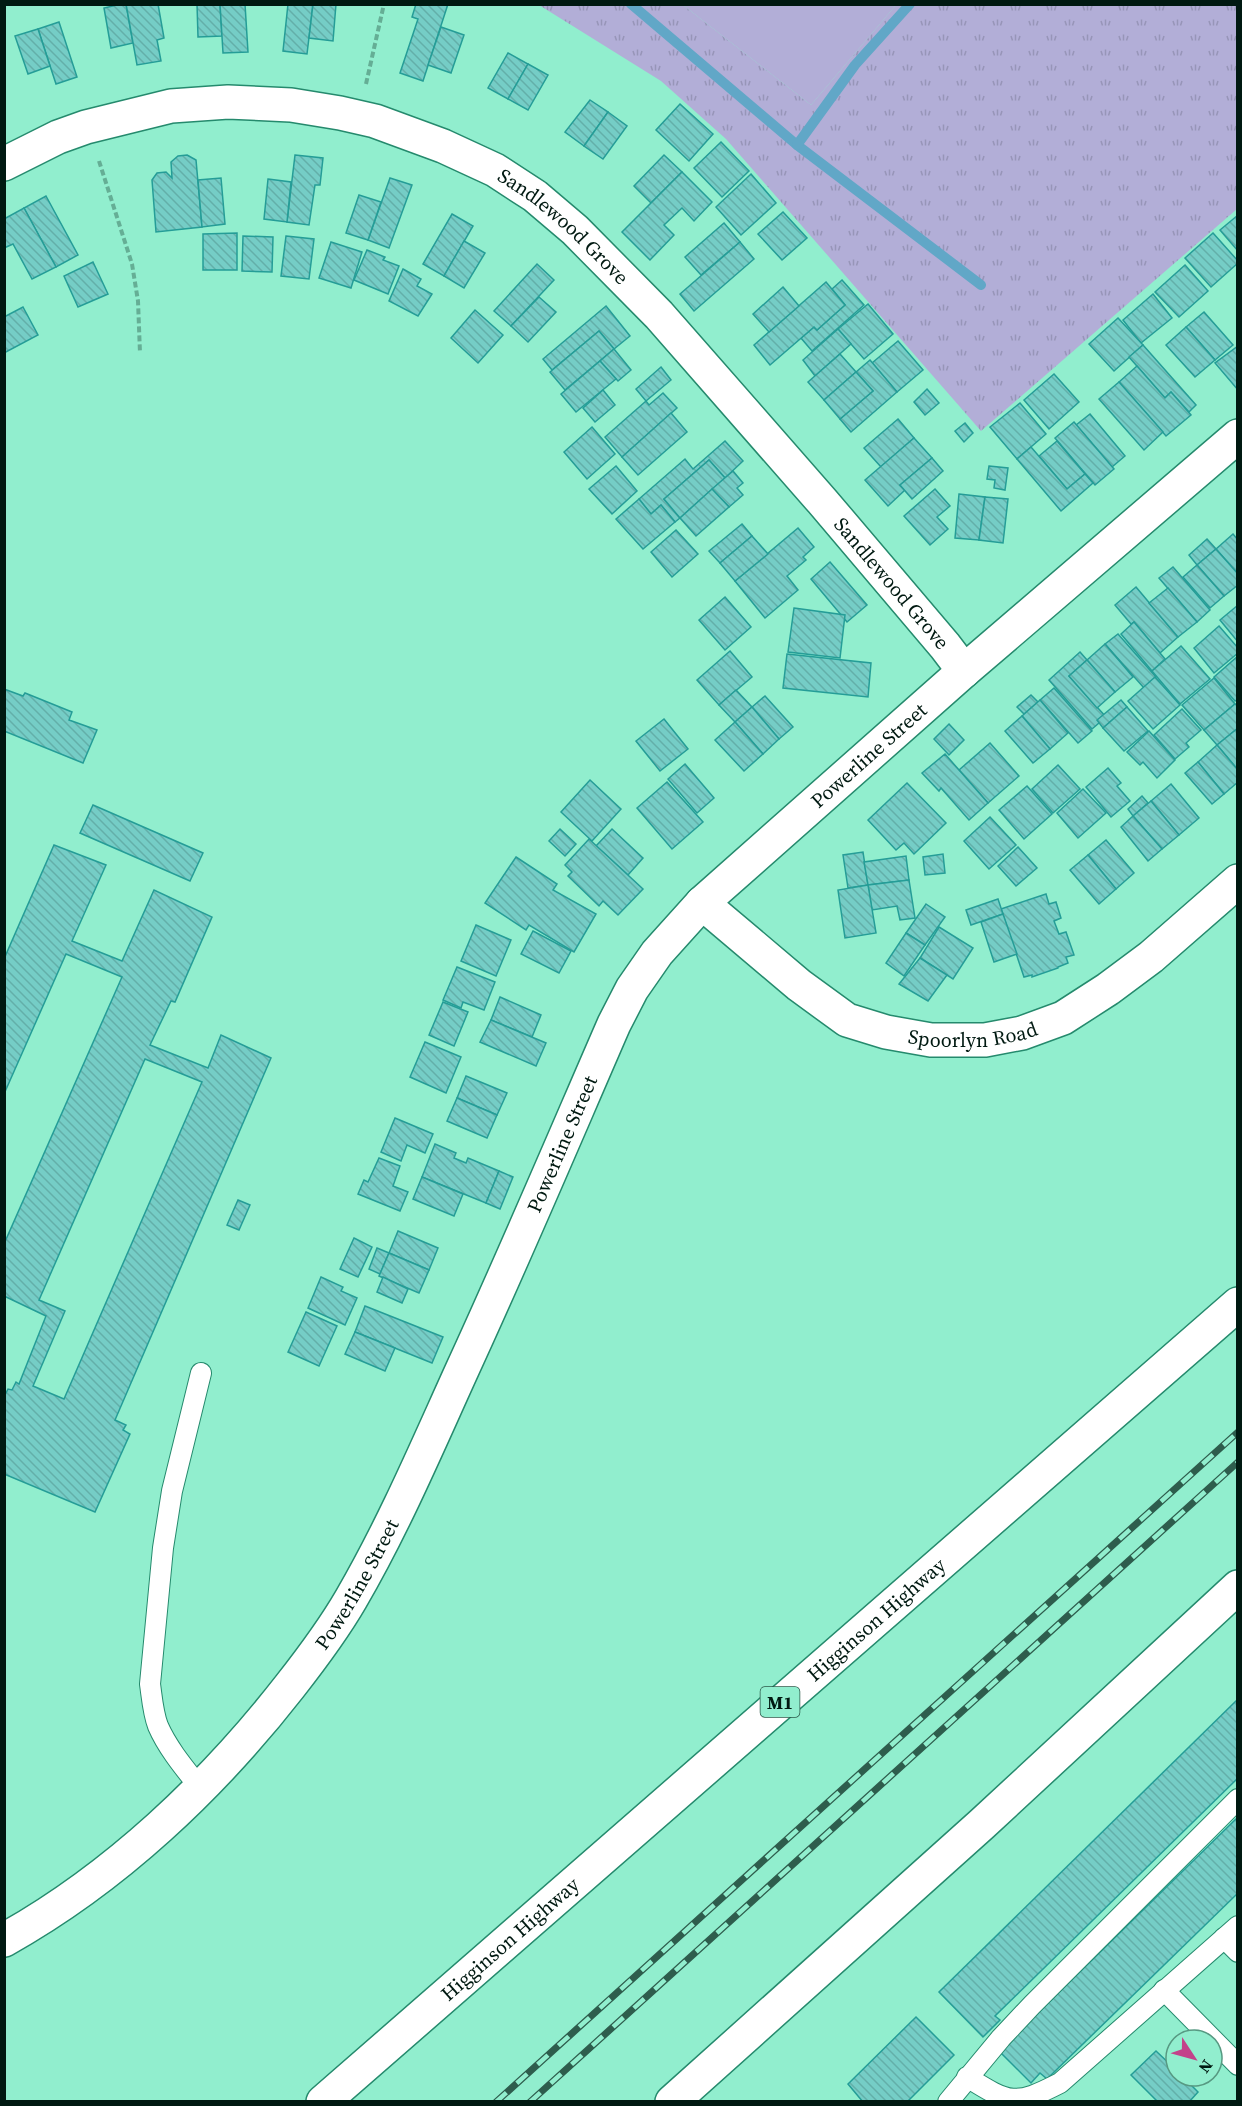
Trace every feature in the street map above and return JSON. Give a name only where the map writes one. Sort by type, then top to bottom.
[{"type":"main road","name":"Sandlewood Grove","points":[[4,164],[58,137],[86,127],[171,106],[228,102],[291,105],[358,117],[443,146],[495,170],[535,196],[574,230],[659,315],[822,501],[964,671]]},
{"type":"main road","name":"Powerline Street","points":[[4,1940],[70,1900],[201,1789],[235,1753],[322,1645],[351,1599],[404,1502],[614,1023],[632,989],[657,953],[702,903],[964,671],[1238,436]]},
{"type":"main road","name":"Spoorlyn Road","points":[[702,903],[799,985],[847,1020],[886,1032],[931,1040],[985,1040],[1022,1032],[1063,1018],[1108,989],[1151,957],[1238,881]]},
{"type":"main road","name":"Higginson Highway","points":[[322,2102],[1238,1304]]},
{"type":"main road","points":[[672,2102],[982,1824],[1238,1587]]},
{"type":"lane","points":[[201,1373],[172,1491],[163,1548],[150,1684],[159,1727],[185,1770],[201,1789]]},
{"type":"lane","points":[[948,2102],[967,2077],[1032,2005],[1238,1799]]},
{"type":"lane","points":[[967,2077],[996,2096],[1026,2101],[1060,2084],[1164,1990],[1233,1938]]},
{"type":"lane","points":[[1164,1990],[1238,2065]]},
{"type":"path","points":[[358,117],[384,4]]},
{"type":"path","points":[[86,127],[105,177],[132,264],[138,300],[140,353]]},
{"type":"green space","points":[[539,5],[683,5],[811,105],[896,5],[1237,5],[1237,209],[981,431],[726,139],[661,81]]},
{"type":"green space","points":[[683,5],[896,5],[811,105]]},
{"type":"building","points":[[126,4],[133,43],[111,48],[104,8]]},
{"type":"building","points":[[126,4],[158,4],[164,38],[157,40],[161,61],[137,65]]},
{"type":"building","points":[[197,4],[220,4],[222,36],[198,37]]},
{"type":"building","points":[[220,4],[245,4],[248,52],[223,53]]},
{"type":"building","points":[[288,4],[313,4],[307,54],[283,51]]},
{"type":"building","points":[[313,4],[336,4],[333,41],[309,38]]},
{"type":"building","points":[[416,4],[448,4],[423,81],[400,73],[418,19],[412,17]]},
{"type":"building","points":[[59,22],[77,77],[56,84],[38,29]]},
{"type":"building","points":[[441,27],[464,35],[451,73],[428,65]]},
{"type":"building","points":[[38,29],[50,66],[28,74],[15,36]]},
{"type":"building","points":[[508,53],[528,64],[508,99],[488,88]]},
{"type":"building","points":[[528,64],[548,75],[528,110],[508,99]]},
{"type":"building","points":[[590,100],[608,112],[584,146],[565,132]]},
{"type":"building","points":[[680,104],[713,134],[689,161],[656,130]]},
{"type":"building","points":[[608,112],[627,126],[603,159],[584,146]]},
{"type":"building","points":[[721,142],[749,171],[722,197],[694,168]]},
{"type":"building","points":[[187,155],[196,160],[202,227],[156,232],[152,180],[157,173],[166,172],[172,178],[171,162],[178,156]]},
{"type":"building","points":[[295,155],[323,158],[320,185],[315,185],[309,225],[287,222]]},
{"type":"building","points":[[664,155],[682,172],[651,203],[634,186]]},
{"type":"building","points":[[682,172],[712,202],[694,221],[682,208],[664,225],[674,235],[650,260],[622,232]]},
{"type":"building","points":[[751,174],[776,203],[741,235],[716,207]]},
{"type":"building","points":[[221,178],[225,224],[202,227],[198,180]]},
{"type":"building","points":[[390,178],[412,185],[389,248],[368,240]]},
{"type":"building","points":[[268,179],[291,182],[287,222],[264,219]]},
{"type":"building","points":[[359,195],[381,202],[368,240],[346,233]]},
{"type":"building","points":[[46,196],[78,255],[56,267],[24,208]]},
{"type":"building","points":[[24,208],[56,267],[32,279],[13,244],[4,248],[4,219]]},
{"type":"building","points":[[783,212],[807,238],[782,260],[758,234]]},
{"type":"building","points":[[452,214],[473,226],[444,276],[423,264]]},
{"type":"building","points":[[1238,215],[1238,251],[1220,230]]},
{"type":"building","points":[[724,223],[740,242],[701,275],[685,257]]},
{"type":"building","points":[[237,233],[237,270],[203,270],[203,234]]},
{"type":"building","points":[[1213,233],[1238,263],[1211,287],[1185,258]]},
{"type":"building","points":[[243,236],[273,237],[272,272],[242,271]]},
{"type":"building","points":[[286,236],[314,239],[309,279],[281,276]]},
{"type":"building","points":[[464,241],[485,253],[464,288],[444,276]]},
{"type":"building","points":[[331,242],[362,252],[351,288],[319,278]]},
{"type":"building","points":[[740,242],[754,259],[694,311],[680,294]]},
{"type":"building","points":[[367,250],[399,266],[388,294],[354,280]]},
{"type":"building","points":[[93,262],[108,294],[78,307],[64,276]]},
{"type":"building","points":[[537,264],[554,280],[511,326],[494,311]]},
{"type":"building","points":[[1185,265],[1208,291],[1179,317],[1155,292]]},
{"type":"building","points":[[403,269],[421,279],[417,286],[432,294],[418,316],[389,301]]},
{"type":"building","points":[[842,280],[864,305],[812,351],[801,338],[814,327],[817,330],[845,305],[832,289]]},
{"type":"building","points":[[826,282],[845,305],[817,330],[814,327],[770,365],[754,345]]},
{"type":"building","points":[[783,287],[799,306],[769,332],[753,314]]},
{"type":"building","points":[[1153,294],[1172,318],[1141,343],[1123,320]]},
{"type":"building","points":[[539,297],[556,312],[528,342],[511,326]]},
{"type":"building","points":[[868,304],[893,334],[864,359],[838,329]]},
{"type":"building","points":[[606,306],[630,336],[614,349],[599,331],[552,370],[543,359]]},
{"type":"building","points":[[23,307],[38,335],[4,353],[4,317]]},
{"type":"building","points":[[475,310],[503,335],[478,363],[451,338]]},
{"type":"building","points":[[1204,312],[1233,345],[1215,360],[1186,327]]},
{"type":"building","points":[[1118,318],[1143,345],[1114,371],[1089,344]]},
{"type":"building","points":[[1186,327],[1215,360],[1195,377],[1166,345]]},
{"type":"building","points":[[838,329],[851,344],[815,376],[803,360]]},
{"type":"building","points":[[599,331],[614,349],[565,390],[550,372]]},
{"type":"building","points":[[898,341],[923,370],[897,392],[872,363]]},
{"type":"building","points":[[1143,345],[1196,405],[1189,412],[1171,392],[1165,398],[1129,357]]},
{"type":"building","points":[[1238,346],[1238,390],[1215,363]]},
{"type":"building","points":[[614,349],[631,370],[618,381],[600,361]]},
{"type":"building","points":[[840,354],[856,372],[824,400],[808,382]]},
{"type":"building","points":[[870,360],[897,392],[851,432],[840,419],[873,391],[856,372]]},
{"type":"building","points":[[600,361],[616,379],[576,412],[561,394]]},
{"type":"building","points":[[1137,366],[1165,398],[1171,392],[1191,415],[1166,436],[1119,382]]},
{"type":"building","points":[[661,367],[671,380],[646,401],[636,389]]},
{"type":"building","points":[[856,372],[873,391],[840,419],[824,400]]},
{"type":"building","points":[[1054,374],[1079,402],[1049,429],[1024,400]]},
{"type":"building","points":[[1119,382],[1163,432],[1144,450],[1099,399]]},
{"type":"building","points":[[927,389],[939,403],[925,415],[914,402]]},
{"type":"building","points":[[603,390],[615,405],[595,422],[583,408]]},
{"type":"building","points":[[663,393],[677,408],[622,457],[605,437],[646,401],[649,405]]},
{"type":"building","points":[[1020,403],[1046,434],[1017,459],[990,427]]},
{"type":"building","points":[[671,413],[687,432],[638,475],[622,457]]},
{"type":"building","points":[[1090,414],[1125,456],[1112,467],[1076,425]]},
{"type":"building","points":[[898,419],[914,438],[881,467],[864,448]]},
{"type":"building","points":[[1074,422],[1114,469],[1095,485],[1055,438]]},
{"type":"building","points":[[965,423],[973,433],[964,442],[955,431]]},
{"type":"building","points":[[592,427],[615,454],[587,479],[564,452]]},
{"type":"building","points":[[914,438],[932,458],[900,485],[905,490],[888,506],[865,480]]},
{"type":"building","points":[[725,441],[743,461],[725,478],[709,460],[664,499],[680,518],[675,522],[661,505],[651,514],[639,499],[685,459],[693,469]]},
{"type":"building","points":[[1057,441],[1085,474],[1067,489],[1039,456]]},
{"type":"building","points":[[1031,447],[1067,489],[1085,474],[1093,483],[1061,511],[1017,459]]},
{"type":"building","points":[[932,458],[943,471],[912,499],[900,485]]},
{"type":"building","points":[[709,460],[725,478],[680,518],[664,499]]},
{"type":"building","points":[[616,466],[637,491],[612,514],[589,489]]},
{"type":"building","points":[[989,466],[1008,468],[1005,490],[994,488],[995,480],[987,479]]},
{"type":"building","points":[[733,471],[743,483],[737,488],[743,495],[729,507],[712,489]]},
{"type":"building","points":[[712,489],[729,507],[696,536],[680,518]]},
{"type":"building","points":[[935,489],[950,506],[937,517],[948,529],[930,545],[904,516]]},
{"type":"building","points":[[959,494],[985,497],[979,540],[955,538]]},
{"type":"building","points":[[985,497],[1008,499],[1003,543],[979,540]]},
{"type":"building","points":[[639,499],[651,514],[661,505],[675,522],[643,549],[616,519]]},
{"type":"building","points":[[742,524],[752,536],[720,563],[709,551]]},
{"type":"building","points":[[798,528],[814,547],[803,557],[806,560],[787,576],[798,590],[765,618],[735,581]]},
{"type":"building","points":[[676,530],[698,554],[672,577],[651,552]]},
{"type":"building","points":[[1233,534],[1238,540],[1238,574],[1216,549]]},
{"type":"building","points":[[752,536],[768,554],[735,581],[720,563]]},
{"type":"building","points":[[1207,539],[1216,549],[1197,565],[1189,555]]},
{"type":"building","points":[[1216,549],[1238,574],[1238,585],[1224,596],[1197,565]]},
{"type":"building","points":[[830,562],[867,605],[847,622],[811,579]]},
{"type":"building","points":[[1197,565],[1224,596],[1210,608],[1183,577]]},
{"type":"building","points":[[1173,567],[1210,610],[1197,622],[1159,578]]},
{"type":"building","points":[[1136,587],[1178,637],[1160,653],[1134,622],[1131,624],[1115,605]]},
{"type":"building","points":[[1168,588],[1197,622],[1178,637],[1149,603]]},
{"type":"building","points":[[725,597],[751,627],[725,650],[699,620]]},
{"type":"building","points":[[1238,605],[1238,642],[1220,620]]},
{"type":"building","points":[[794,608],[845,615],[840,658],[788,652]]},
{"type":"building","points":[[1134,622],[1165,659],[1152,671],[1121,634]]},
{"type":"building","points":[[1219,626],[1238,648],[1238,653],[1214,673],[1194,648]]},
{"type":"building","points":[[1118,634],[1156,677],[1144,688],[1105,644]]},
{"type":"building","points":[[1105,644],[1133,677],[1115,692],[1087,660]]},
{"type":"building","points":[[1181,646],[1210,679],[1180,704],[1152,671]]},
{"type":"building","points":[[730,651],[752,677],[719,705],[697,680]]},
{"type":"building","points":[[1080,652],[1087,660],[1069,676],[1106,717],[1092,729],[1049,680]]},
{"type":"building","points":[[787,654],[871,663],[868,697],[783,688]]},
{"type":"building","points":[[1238,656],[1238,699],[1235,701],[1214,677]]},
{"type":"building","points":[[1087,660],[1115,692],[1097,708],[1069,676]]},
{"type":"building","points":[[1155,677],[1180,705],[1153,729],[1128,701]]},
{"type":"building","points":[[1214,678],[1235,704],[1204,730],[1182,705]]},
{"type":"building","points":[[1054,688],[1092,731],[1078,743],[1040,700]]},
{"type":"building","points":[[4,689],[23,696],[25,693],[72,712],[69,720],[97,730],[83,763],[4,731]]},
{"type":"building","points":[[736,690],[752,707],[735,722],[719,705]]},
{"type":"building","points":[[1031,695],[1038,702],[1024,714],[1017,707]]},
{"type":"building","points":[[765,696],[793,727],[779,739],[752,707]]},
{"type":"building","points":[[1040,700],[1068,733],[1050,749],[1022,716]]},
{"type":"building","points":[[1121,700],[1127,707],[1103,728],[1097,720]]},
{"type":"building","points":[[1235,704],[1238,706],[1238,728],[1217,745],[1204,730]]},
{"type":"building","points":[[752,707],[779,739],[763,754],[735,722]]},
{"type":"building","points":[[1127,707],[1148,731],[1124,751],[1103,728]]},
{"type":"building","points":[[1182,709],[1201,730],[1186,743],[1189,747],[1175,759],[1154,735]]},
{"type":"building","points":[[1022,716],[1050,749],[1033,763],[1005,731]]},
{"type":"building","points":[[664,719],[688,749],[660,771],[636,741]]},
{"type":"building","points":[[735,722],[763,754],[744,771],[715,740]]},
{"type":"building","points":[[949,724],[964,740],[949,755],[934,739]]},
{"type":"building","points":[[1238,728],[1238,770],[1217,745]]},
{"type":"building","points":[[1149,731],[1175,760],[1157,778],[1143,762],[1140,765],[1127,752]]},
{"type":"building","points":[[990,743],[1019,776],[988,803],[959,770]]},
{"type":"building","points":[[1217,745],[1238,770],[1238,782],[1224,794],[1198,762]]},
{"type":"building","points":[[945,754],[988,803],[969,820],[941,788],[939,791],[922,773]]},
{"type":"building","points":[[1198,762],[1224,794],[1212,804],[1185,773]]},
{"type":"building","points":[[685,764],[714,798],[697,813],[668,779]]},
{"type":"building","points":[[1058,765],[1080,789],[1053,813],[1032,789]]},
{"type":"building","points":[[1108,768],[1121,783],[1117,786],[1130,801],[1111,817],[1086,787]]},
{"type":"building","points":[[590,780],[621,809],[592,841],[561,812]]},
{"type":"building","points":[[667,782],[703,822],[672,849],[637,808]]},
{"type":"building","points":[[907,783],[946,823],[914,854],[904,843],[896,850],[868,820]]},
{"type":"building","points":[[1171,784],[1199,818],[1179,835],[1151,801]]},
{"type":"building","points":[[1027,786],[1052,814],[1024,839],[999,810]]},
{"type":"building","points":[[1083,789],[1106,813],[1078,838],[1057,813]]},
{"type":"building","points":[[1142,796],[1148,803],[1133,816],[1128,809]]},
{"type":"building","points":[[1151,801],[1179,835],[1162,849],[1133,816]]},
{"type":"building","points":[[93,805],[203,853],[190,881],[80,833]]},
{"type":"building","points":[[1133,816],[1162,849],[1148,861],[1121,827]]},
{"type":"building","points":[[990,817],[1016,845],[989,869],[964,841]]},
{"type":"building","points":[[560,829],[576,844],[565,856],[549,841]]},
{"type":"building","points":[[612,829],[643,858],[628,875],[596,846]]},
{"type":"building","points":[[589,839],[643,889],[618,915],[603,901],[599,906],[568,876],[572,872],[565,865]]},
{"type":"building","points":[[1106,840],[1134,873],[1116,889],[1088,855]]},
{"type":"building","points":[[54,845],[106,865],[72,941],[122,961],[154,890],[212,917],[175,1002],[171,1001],[150,1045],[208,1068],[221,1035],[271,1058],[115,1420],[126,1425],[123,1430],[130,1434],[95,1512],[4,1474],[4,1397],[8,1389],[12,1390],[16,1382],[19,1384],[46,1316],[4,1296],[4,1244],[122,977],[66,954],[4,1094],[4,959]],"holes":[[[145,1059],[202,1082],[64,1399],[33,1386],[65,1311],[39,1300]]]},
{"type":"building","points":[[1018,847],[1037,868],[1016,886],[998,866]]},
{"type":"building","points":[[863,852],[868,885],[848,888],[843,855]]},
{"type":"building","points":[[943,854],[945,873],[925,875],[923,857]]},
{"type":"building","points":[[1088,855],[1116,889],[1099,904],[1070,870]]},
{"type":"building","points":[[906,856],[909,880],[868,885],[864,862]]},
{"type":"building","points":[[516,857],[557,884],[553,890],[596,914],[574,952],[529,925],[526,930],[485,903]]},
{"type":"building","points":[[909,880],[915,918],[900,920],[897,906],[872,910],[868,885]]},
{"type":"building","points":[[868,885],[876,933],[845,938],[838,890]]},
{"type":"building","points":[[1046,894],[1049,904],[1056,902],[1061,918],[1054,921],[1059,934],[1066,932],[1074,955],[1066,957],[1068,963],[1058,968],[1032,977],[1032,975],[1024,977],[1001,909]]},
{"type":"building","points":[[998,899],[1003,914],[971,925],[966,910]]},
{"type":"building","points":[[926,904],[945,917],[925,945],[906,933]]},
{"type":"building","points":[[1003,914],[1017,954],[994,962],[981,922]]},
{"type":"building","points":[[476,925],[511,940],[496,976],[461,961]]},
{"type":"building","points":[[939,927],[973,948],[953,979],[920,958]]},
{"type":"building","points":[[533,931],[571,951],[559,973],[521,954]]},
{"type":"building","points":[[906,933],[925,945],[904,976],[886,963]]},
{"type":"building","points":[[920,958],[947,975],[928,1001],[899,984]]},
{"type":"building","points":[[457,967],[495,982],[484,1010],[463,1002],[461,1008],[443,1000]]},
{"type":"building","points":[[500,997],[541,1015],[532,1037],[491,1020]]},
{"type":"building","points":[[443,1002],[468,1012],[454,1046],[429,1035]]},
{"type":"building","points":[[491,1020],[546,1043],[536,1066],[480,1042]]},
{"type":"building","points":[[425,1042],[461,1057],[446,1093],[410,1077]]},
{"type":"building","points":[[466,1076],[507,1093],[497,1115],[457,1098]]},
{"type":"building","points":[[457,1098],[497,1115],[487,1138],[447,1121]]},
{"type":"building","points":[[395,1118],[433,1134],[425,1153],[407,1145],[401,1161],[381,1152]]},
{"type":"building","points":[[435,1144],[456,1153],[454,1158],[466,1163],[468,1158],[499,1171],[486,1203],[422,1177]]},
{"type":"building","points":[[379,1158],[400,1166],[393,1186],[408,1192],[400,1211],[358,1194],[364,1180],[368,1182]]},
{"type":"building","points":[[499,1171],[513,1177],[500,1209],[486,1203]]},
{"type":"building","points":[[422,1177],[463,1194],[454,1216],[413,1199]]},
{"type":"building","points":[[238,1200],[250,1205],[239,1230],[227,1225]]},
{"type":"building","points":[[398,1231],[438,1248],[429,1270],[389,1253]]},
{"type":"building","points":[[354,1238],[372,1247],[358,1277],[340,1269]]},
{"type":"building","points":[[377,1248],[389,1253],[380,1274],[369,1269]]},
{"type":"building","points":[[389,1253],[429,1270],[419,1293],[379,1276]]},
{"type":"building","points":[[321,1277],[343,1287],[341,1291],[357,1298],[345,1325],[308,1308]]},
{"type":"building","points":[[383,1277],[408,1289],[402,1303],[377,1292]]},
{"type":"building","points":[[365,1306],[443,1337],[432,1363],[355,1332]]},
{"type":"building","points":[[306,1312],[337,1326],[319,1366],[288,1352]]},
{"type":"building","points":[[355,1332],[395,1348],[385,1371],[345,1354]]},
{"type":"building","points":[[1238,1699],[1238,1778],[995,2016],[1000,2020],[983,2037],[939,1992]]},
{"type":"building","points":[[1238,1817],[1238,1893],[1047,2079],[1040,2073],[1031,2083],[999,2051]]},
{"type":"building","points":[[916,2017],[954,2055],[907,2102],[863,2102],[848,2084]]},
{"type":"building","points":[[1156,2051],[1164,2059],[1164,2088],[1194,2088],[1198,2092],[1189,2102],[1158,2102],[1131,2075]]},
{"type":"waterway","points":[[631,4],[797,145],[981,285]]},
{"type":"waterway","points":[[797,145],[855,65],[910,4]]},
{"type":"railway","points":[[496,2102],[1238,1432]]},
{"type":"railway","points":[[530,2102],[1238,1462]]}]
